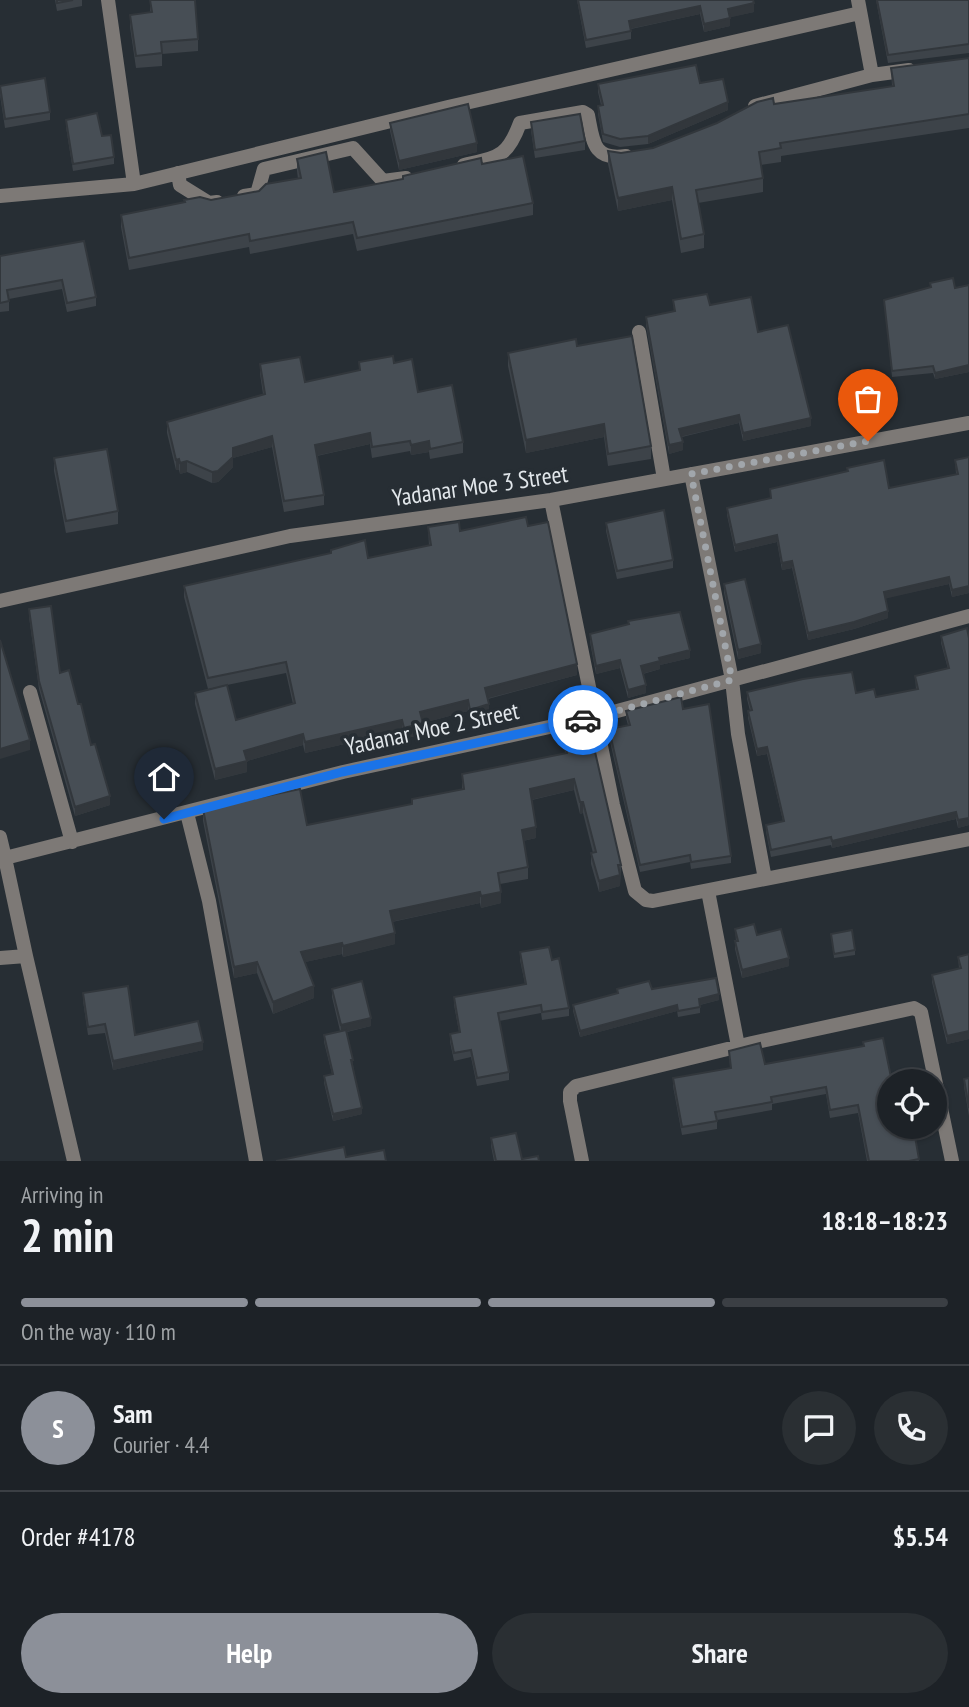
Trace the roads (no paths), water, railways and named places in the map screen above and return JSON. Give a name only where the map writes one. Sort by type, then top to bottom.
[{"type":"street","points":[[108,0],[134,184]]},
{"type":"street","points":[[0,196],[134,184],[859,7],[872,75]]},
{"type":"street","points":[[743,113],[754,107],[872,75],[928,67]]},
{"type":"street","points":[[447,169],[501,156],[514,138],[520,123],[583,112],[588,115],[594,147],[601,153],[620,157],[640,154]]},
{"type":"street","points":[[178,173],[180,185],[209,203],[257,194],[264,169],[353,148],[383,181],[420,175]]},
{"type":"street","points":[[639,332],[664,479]]},
{"type":"street","name":"Yadanar Moe 3 Street","points":[[0,601],[290,536],[551,500],[969,422]]},
{"type":"street","points":[[691,474],[732,680],[738,734],[765,879]]},
{"type":"street","points":[[551,500],[613,805],[635,891],[646,900],[708,891],[969,839]]},
{"type":"street","name":"Yadanar Moe 2 Street","points":[[5,858],[342,772],[594,717],[969,615]]},
{"type":"street","points":[[30,692],[72,842]]},
{"type":"street","points":[[187,813],[209,901],[256,1161]]},
{"type":"street","points":[[0,837],[74,1161]]},
{"type":"street","points":[[708,891],[738,1046]]},
{"type":"street","points":[[0,958],[26,956]]},
{"type":"street","points":[[582,1161],[570,1101],[570,1092],[576,1086],[904,1009],[918,1009],[921,1012],[952,1161]]}]
